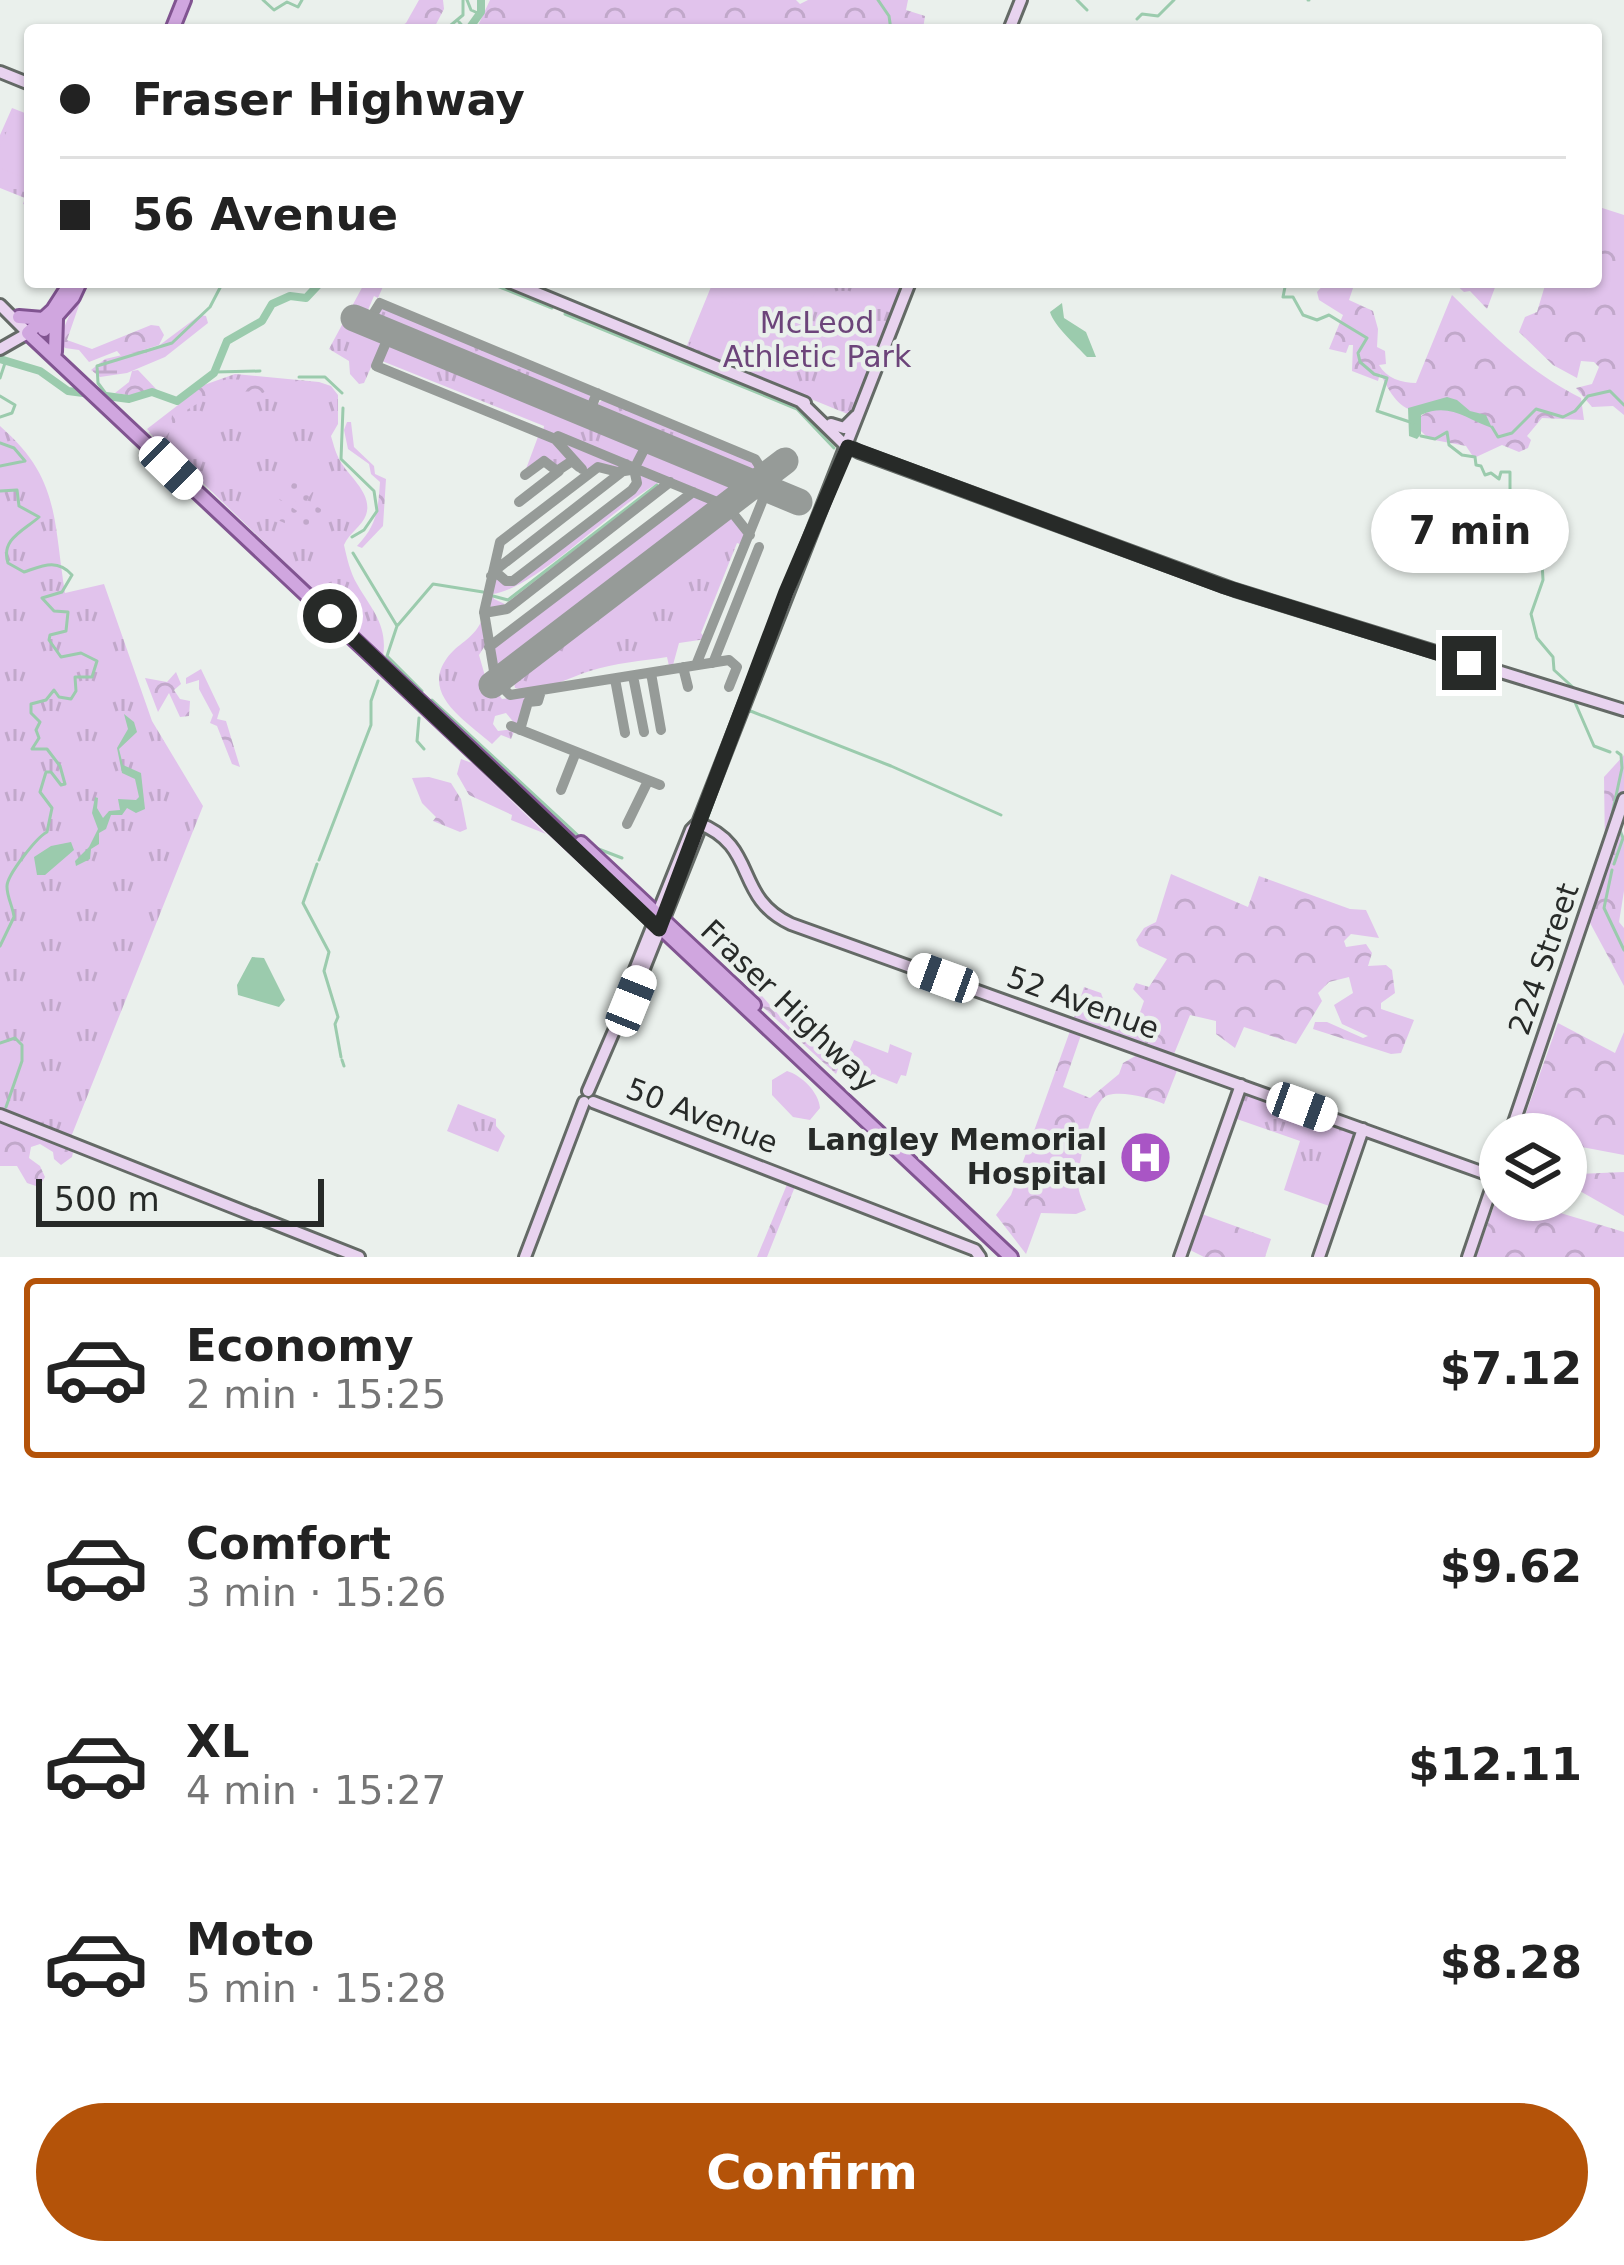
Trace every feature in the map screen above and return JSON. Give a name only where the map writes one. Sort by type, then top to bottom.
[{"type":"main road","points":[[24,344],[50,319],[71,288]]},
{"type":"main road","points":[[527,288],[800,401],[848,443]]},
{"type":"main road","points":[[538,288],[563,301]]},
{"type":"main road","points":[[525,1257],[591,1098],[624,997],[698,832],[908,288]]},
{"type":"main road","name":"Fraser Highway","points":[[0,300],[18,319],[24,344],[100,396],[1011,1257]]},
{"type":"main road","points":[[24,344],[18,319],[50,319]]},
{"type":"main road","points":[[24,344],[50,319]]},
{"type":"main road","points":[[848,443],[885,346]]},
{"type":"main road","name":"Fraser Highway","points":[[100,396],[171,468],[1021,1257]]},
{"type":"main road","points":[[800,401],[848,443],[873,457],[1234,590],[1624,710]]},
{"type":"main road","points":[[831,424],[844,428],[856,416]]},
{"type":"main road","points":[[149,463],[171,468]]},
{"type":"main road","name":"224 Street","points":[[1517,1113],[1624,799]]},
{"type":"main road","name":"52 Avenue","points":[[698,824],[728,839],[739,853],[753,892],[781,919],[1479,1171]]},
{"type":"main road","points":[[1180,1257],[1241,1085]]},
{"type":"main road","name":"50 Avenue","points":[[591,1098],[913,1222],[975,1250],[980,1257]]},
{"type":"main road","points":[[0,1114],[359,1257]]},
{"type":"main road","points":[[1319,1257],[1363,1129]]},
{"type":"main road","points":[[1468,1257],[1481,1221]]},
{"type":"green space","points":[[419,0],[443,0],[436,24],[406,23]]},
{"type":"green space","points":[[490,0],[796,0],[800,4],[808,0],[908,0],[906,10],[925,16],[924,24],[479,24]]},
{"type":"green space","points":[[12,108],[24,113],[24,198],[0,188],[0,135]]},
{"type":"green space","points":[[14,114],[24,118],[24,178],[0,168],[0,147]]},
{"type":"green space","points":[[1602,208],[1624,215],[1624,415],[1613,406],[1592,407],[1576,388],[1592,384],[1599,367],[1594,362],[1581,361],[1577,378],[1553,365],[1519,332],[1525,317],[1537,312],[1544,288],[1602,288]]},
{"type":"green space","points":[[81,288],[67,340],[92,349],[151,325],[159,326],[164,335],[159,345],[122,357],[117,351],[89,362],[59,339]]},
{"type":"green space","points":[[362,288],[382,288],[368,310],[356,312],[351,324],[384,338],[364,383],[350,374],[349,361],[329,349]]},
{"type":"green space","points":[[710,288],[813,288],[812,293],[819,288],[812,298],[809,294],[801,313],[783,319]]},
{"type":"green space","name":"McLeod Athletic Park","points":[[711,288],[902,288],[850,415],[686,348]]},
{"type":"green space","points":[[1353,288],[1349,300],[1373,311],[1377,347],[1385,351],[1386,364],[1379,365],[1382,370],[1400,381],[1416,383],[1452,295],[1528,365],[1581,398],[1584,420],[1542,418],[1527,436],[1531,440],[1528,448],[1519,452],[1502,445],[1474,458],[1466,446],[1429,439],[1417,427],[1418,418],[1430,410],[1405,407],[1380,373],[1378,381],[1352,371],[1353,345],[1346,353],[1329,349],[1343,315],[1319,300],[1317,292]]},
{"type":"green space","points":[[1460,288],[1495,288],[1487,309],[1470,291]]},
{"type":"green space","points":[[714,294],[765,316],[745,364],[689,347]]},
{"type":"green space","points":[[382,306],[589,392],[591,402],[585,406],[377,320],[376,310]]},
{"type":"green space","points":[[822,312],[876,337],[862,368],[819,349],[789,372],[751,367],[769,320],[811,335]]},
{"type":"green space","points":[[200,315],[208,323],[165,357],[127,373],[100,377],[91,370],[105,359],[157,347]]},
{"type":"green space","points":[[390,340],[643,446],[629,464],[586,470],[561,441],[543,432],[544,426],[382,361]]},
{"type":"green space","points":[[138,370],[158,391],[147,390],[139,397],[115,393],[129,382],[132,371]]},
{"type":"green space","points":[[235,374],[319,382],[338,395],[338,424],[331,436],[367,508],[344,545],[355,579],[381,627],[383,657],[147,429],[204,385]]},
{"type":"green space","points":[[227,379],[246,380],[267,389],[233,393],[192,406],[159,443],[149,432],[171,423],[172,415],[195,390]]},
{"type":"green space","points":[[605,398],[751,458],[759,473],[755,476],[599,411],[596,405]]},
{"type":"green space","points":[[347,422],[351,422],[354,447],[374,466],[375,474],[386,479],[383,526],[362,548],[357,546],[375,517],[380,482],[371,474],[369,464],[348,449]]},
{"type":"green space","points":[[0,426],[20,445],[44,482],[65,593],[104,584],[152,721],[203,806],[71,1137],[0,1109]]},
{"type":"green space","points":[[539,434],[559,443],[571,458],[557,469],[543,457],[526,469]]},
{"type":"green space","points":[[650,447],[743,485],[722,501],[639,467]]},
{"type":"green space","points":[[637,471],[662,481],[532,577],[493,594],[505,604],[501,608],[487,607],[495,576],[513,583],[634,489]]},
{"type":"green space","points":[[295,479],[313,491],[307,500],[324,511],[320,518],[285,495]]},
{"type":"green space","points":[[693,494],[718,505],[505,667],[498,666],[493,646]]},
{"type":"green space","points":[[278,498],[315,523],[312,529],[306,526],[303,531],[273,518]]},
{"type":"green space","points":[[729,512],[746,535],[743,545],[737,543],[701,633],[706,639],[679,643],[673,665],[669,666],[667,657],[638,661],[599,668],[544,688],[515,688],[513,677]]},
{"type":"green space","points":[[481,622],[486,644],[479,655],[485,676],[502,699],[527,699],[516,725],[506,713],[495,716],[498,731],[515,729],[511,739],[501,735],[492,744],[450,707],[439,684],[447,658]]},
{"type":"green space","points":[[201,669],[220,709],[217,719],[226,721],[240,767],[232,764],[217,726],[210,723],[213,715],[199,680],[186,684],[186,678]]},
{"type":"green space","points":[[176,672],[181,684],[174,690],[180,699],[190,701],[189,716],[180,717],[169,693],[158,712],[145,678],[167,682]]},
{"type":"green space","points":[[1624,755],[1624,790],[1610,826],[1614,834],[1621,828],[1624,836],[1619,922],[1624,928],[1624,986],[1589,921],[1612,852],[1605,851],[1604,777]]},
{"type":"green space","points":[[461,759],[472,763],[546,834],[469,795],[457,774]]},
{"type":"green space","points":[[412,778],[451,783],[461,799],[467,829],[460,832],[433,821],[436,817],[422,803]]},
{"type":"green space","points":[[1171,874],[1248,907],[1259,876],[1350,909],[1366,910],[1379,938],[1351,934],[1344,941],[1346,947],[1366,944],[1372,953],[1368,966],[1386,965],[1392,970],[1395,993],[1381,1003],[1381,1009],[1414,1020],[1401,1053],[1313,1029],[1315,1022],[1327,1022],[1368,1036],[1342,1024],[1334,1005],[1353,993],[1349,977],[1329,982],[1318,993],[1322,1001],[1296,1044],[1244,1027],[1235,1048],[1216,1034],[1216,1021],[1190,1015],[1174,1054],[1073,1021],[1084,987],[1101,993],[1107,1010],[1138,1018],[1144,1001],[1133,989],[1136,983],[1149,987],[1167,959],[1136,940],[1156,922]]},
{"type":"green space","points":[[754,987],[793,1031],[806,1037],[807,1044],[824,1046],[822,1051],[834,1060],[845,1053],[836,1074],[754,999]]},
{"type":"green space","points":[[1558,1023],[1615,1053],[1624,1032],[1624,1155],[1587,1148],[1587,1113],[1526,1113]]},
{"type":"green space","points":[[1070,1031],[1081,1035],[1063,1087],[1090,1098],[1119,1074],[1123,1063],[1139,1054],[1178,1068],[1164,1104],[1122,1094],[1102,1100],[1087,1134],[1079,1175],[1086,1210],[1041,1213],[1026,1254],[996,1215],[1011,1195]]},
{"type":"green space","points":[[854,1040],[888,1053],[890,1044],[912,1053],[906,1076],[901,1075],[897,1084],[872,1074],[870,1080],[845,1069]]},
{"type":"green space","points":[[787,1071],[803,1080],[816,1096],[820,1108],[810,1120],[793,1117],[772,1095],[772,1080]]},
{"type":"green space","points":[[1244,1090],[1359,1131],[1332,1207],[1284,1190],[1300,1141],[1234,1118]]},
{"type":"green space","points":[[458,1104],[496,1119],[505,1136],[498,1152],[447,1131]]},
{"type":"green space","points":[[0,1119],[74,1148],[72,1157],[61,1165],[40,1144],[31,1147],[29,1158],[45,1177],[39,1187],[27,1183],[17,1166],[0,1166]]},
{"type":"green space","points":[[1624,1172],[1624,1216],[1587,1195],[1587,1174]]},
{"type":"green space","points":[[788,1182],[796,1184],[767,1257],[757,1257]]},
{"type":"green space","points":[[1199,1213],[1271,1239],[1265,1257],[1204,1257],[1186,1248]]},
{"type":"green space","points":[[1489,1221],[1587,1221],[1624,1232],[1624,1257],[1476,1257]]},
{"type":"shaded area","points":[[1062,303],[1064,318],[1086,332],[1096,357],[1087,357],[1056,323],[1050,312]]},
{"type":"shaded area","points":[[1447,397],[1486,415],[1492,428],[1440,410],[1421,415],[1421,434],[1417,439],[1409,436],[1408,408]]},
{"type":"shaded area","points":[[124,714],[137,732],[119,749],[123,765],[141,773],[145,809],[136,813],[127,808],[122,815],[111,815],[90,859],[76,866],[98,829],[92,813],[95,797],[103,818],[109,811],[120,810],[118,799],[139,797],[135,779],[122,773],[117,748],[128,729]]},
{"type":"shaded area","points":[[71,842],[74,850],[45,875],[37,875],[34,857],[51,846]]},
{"type":"shaded area","points":[[252,957],[264,958],[285,1000],[279,1007],[238,995],[237,985]]},
{"type":"waterway","points":[[263,0],[274,10],[287,2],[298,7],[302,0]]},
{"type":"waterway","points":[[452,24],[463,15],[463,0]]},
{"type":"waterway","points":[[467,0],[471,10],[480,14]]},
{"type":"waterway","points":[[472,24],[481,12],[481,0]]},
{"type":"waterway","points":[[878,0],[890,24]]},
{"type":"waterway","points":[[1077,0],[1087,10]]},
{"type":"waterway","points":[[1137,19],[1142,14],[1158,16],[1174,0]]},
{"type":"waterway","points":[[109,398],[98,383],[97,366],[172,343],[210,307],[220,288]]},
{"type":"waterway","points":[[0,359],[40,371],[68,391],[129,399],[152,392],[177,401],[214,373],[227,341],[262,321],[272,304],[290,296],[306,298],[315,288]]},
{"type":"waterway","points":[[502,288],[552,308]]},
{"type":"waterway","points":[[1285,288],[1283,297],[1293,297],[1303,315],[1317,320],[1329,315],[1367,338],[1358,353],[1360,362],[1387,378],[1377,411],[1413,423]]},
{"type":"waterway","points":[[565,314],[797,409],[834,448]]},
{"type":"waterway","points":[[0,378],[5,363]]},
{"type":"waterway","points":[[215,372],[260,371]]},
{"type":"waterway","points":[[299,377],[325,377],[342,393]]},
{"type":"waterway","points":[[1492,427],[1498,437],[1512,433],[1536,409],[1563,417],[1588,396],[1610,391],[1624,405]]},
{"type":"waterway","points":[[0,396],[15,405],[12,413],[0,417]]},
{"type":"waterway","points":[[343,408],[341,459],[374,491],[377,511],[364,530],[352,537]]},
{"type":"waterway","points":[[1421,436],[1435,439],[1447,432],[1449,445],[1462,455],[1475,457],[1485,475],[1499,479],[1501,472],[1510,472],[1510,490],[1528,511],[1539,509],[1543,580],[1531,614],[1537,638],[1553,657],[1554,670],[1577,691]]},
{"type":"waterway","points":[[0,443],[14,448],[25,461],[0,466]]},
{"type":"waterway","points":[[493,596],[508,600],[657,485]]},
{"type":"waterway","points":[[0,491],[17,490],[19,506],[39,517],[11,541],[8,563],[24,572],[55,565],[72,575],[62,592],[42,598],[54,611],[68,612],[66,631],[50,635],[49,640],[61,657],[81,653],[97,661],[92,677],[75,677],[71,699],[59,697],[54,690],[46,700],[31,704],[31,713],[40,722],[32,749],[47,749],[60,766],[65,784],[46,772],[40,792],[52,808],[47,832],[8,882],[14,917],[0,946]]},
{"type":"waterway","points":[[353,553],[397,626],[387,656],[422,691]]},
{"type":"waterway","points":[[398,625],[433,584],[483,592]]},
{"type":"waterway","points":[[319,860],[371,725],[371,701],[378,681]]},
{"type":"waterway","points":[[432,700],[583,840]]},
{"type":"waterway","points":[[1574,700],[1594,746],[1610,752]]},
{"type":"waterway","points":[[735,743],[748,710],[1001,815]]},
{"type":"waterway","points":[[419,718],[417,741],[424,749]]},
{"type":"waterway","points":[[706,822],[731,752]]},
{"type":"waterway","points":[[1611,819],[1622,768],[1617,752]]},
{"type":"waterway","points":[[1614,864],[1623,838],[1620,831]]},
{"type":"waterway","points":[[596,848],[622,858]]},
{"type":"waterway","points":[[317,864],[303,903],[329,952],[324,971],[338,1017],[341,1057]]},
{"type":"waterway","points":[[1612,870],[1604,908],[1624,950]]},
{"type":"waterway","points":[[0,1043],[15,1038],[22,1045],[22,1061],[6,1107]]},
{"type":"waterway","points":[[342,1060],[344,1066]]},
{"type":"taxiway","points":[[367,324],[380,303],[755,459],[768,487],[696,665]]},
{"type":"taxiway","points":[[390,333],[376,366],[555,439],[582,469]]},
{"type":"taxiway","points":[[588,415],[597,393]]},
{"type":"taxiway","points":[[558,436],[635,468]]},
{"type":"taxiway","points":[[491,576],[513,581],[632,490],[637,483],[634,469],[649,440]]},
{"type":"taxiway","points":[[525,475],[544,461],[557,471],[572,461],[579,467]]},
{"type":"taxiway","points":[[729,687],[737,667],[729,660],[510,695],[502,687],[505,675],[494,671],[484,612],[500,542],[598,467],[618,472],[637,469],[727,506],[750,535]]},
{"type":"taxiway","points":[[519,502],[559,471]]},
{"type":"taxiway","points":[[493,572],[623,471]]},
{"type":"taxiway","points":[[484,613],[507,609],[670,482]]},
{"type":"taxiway","points":[[489,647],[693,492]]},
{"type":"taxiway","points":[[713,663],[759,547]]},
{"type":"taxiway","points":[[683,667],[688,687]]},
{"type":"taxiway","points":[[651,673],[661,730]]},
{"type":"taxiway","points":[[633,676],[644,732]]},
{"type":"taxiway","points":[[615,679],[625,733]]},
{"type":"taxiway","points":[[520,730],[528,702],[538,701],[541,691]]},
{"type":"taxiway","points":[[511,726],[660,785]]},
{"type":"taxiway","points":[[561,790],[576,752]]},
{"type":"taxiway","points":[[627,824],[648,781]]},
{"type":"runway","points":[[354,318],[799,502]]},
{"type":"runway","points":[[492,685],[785,461]]},
{"type":"place","name":"Langley Memorial Hospital","points":[[1146,1157]]},
{"type":"route","points":[[330,616],[659,929],[786,592],[848,447],[1222,586],[1469,663]]}]
